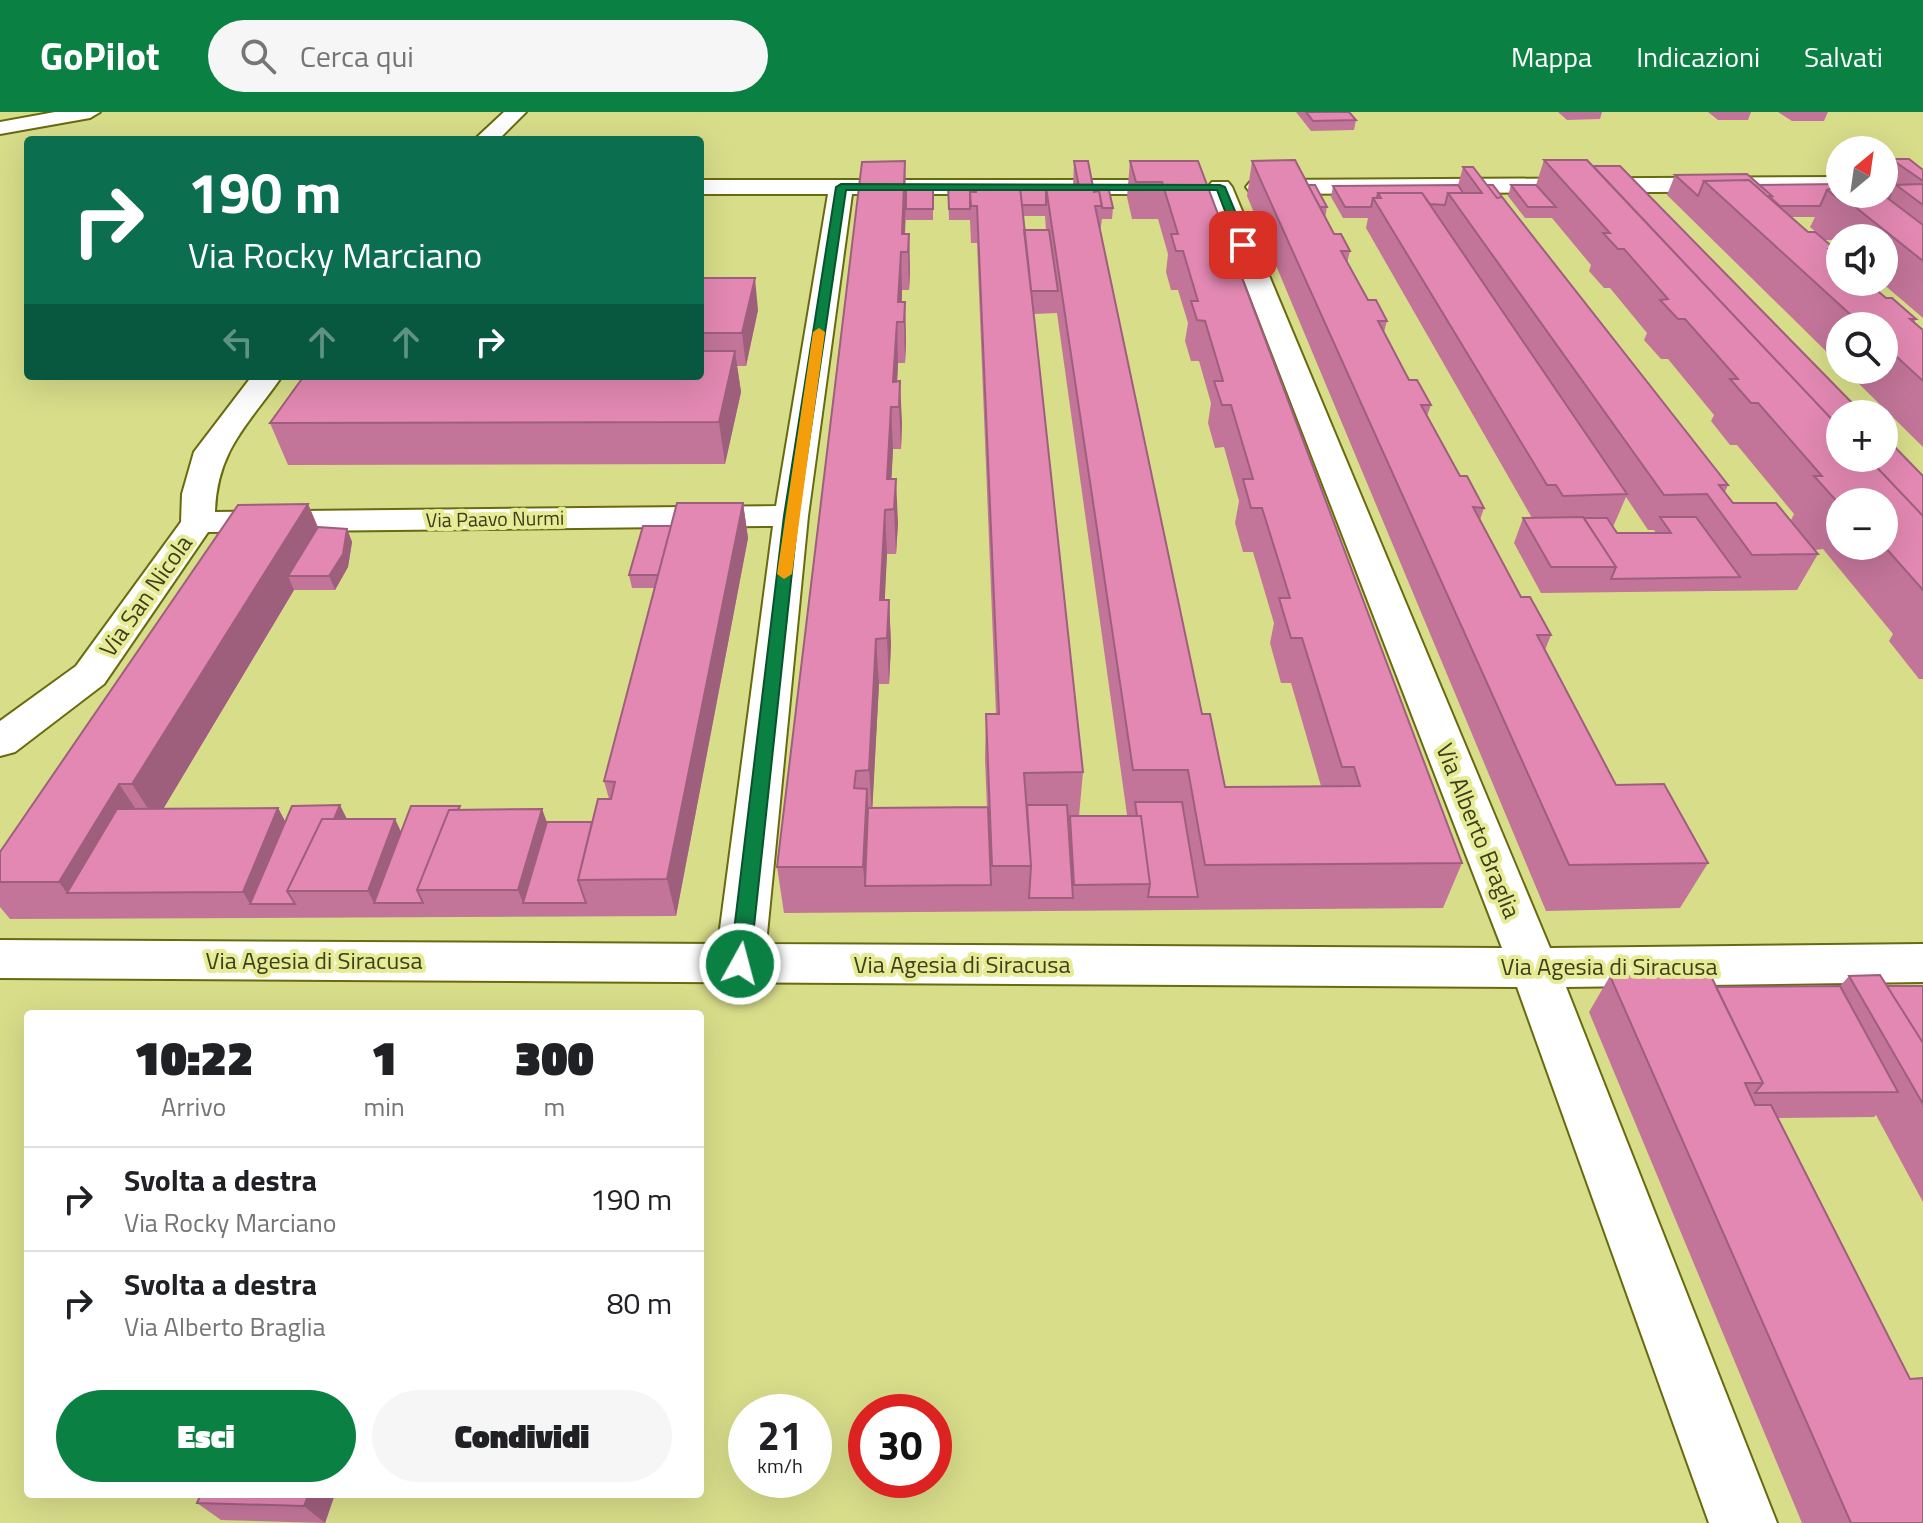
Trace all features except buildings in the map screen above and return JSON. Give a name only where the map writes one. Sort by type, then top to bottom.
[{"type":"street","points":[[0,117],[27,112]]},
{"type":"street","points":[[0,128],[90,112]]},
{"type":"street","points":[[489,136],[516,112]]},
{"type":"street","points":[[704,187],[1826,184]]},
{"type":"street","points":[[1636,185],[1657,207]]},
{"type":"street","points":[[740,964],[791,516],[841,187]]},
{"type":"street","name":"Via Alberto Braglia","points":[[1220,187],[1534,968],[1743,1523]]},
{"type":"street","name":"Via San Nicola","points":[[0,742],[90,675],[198,522],[199,494],[210,452],[264,380]]},
{"type":"street","name":"Via Paavo Nurmi","points":[[198,522],[791,516]]},
{"type":"street","points":[[90,675],[94,718]]},
{"type":"street","name":"Via Agesia di Siracusa","points":[[0,959],[1534,968],[1923,963]]},
{"type":"slow traffic","points":[[784,574],[819,332]]},
{"type":"route","points":[[740,964],[791,516],[841,187],[1220,187],[1243,245]]}]
